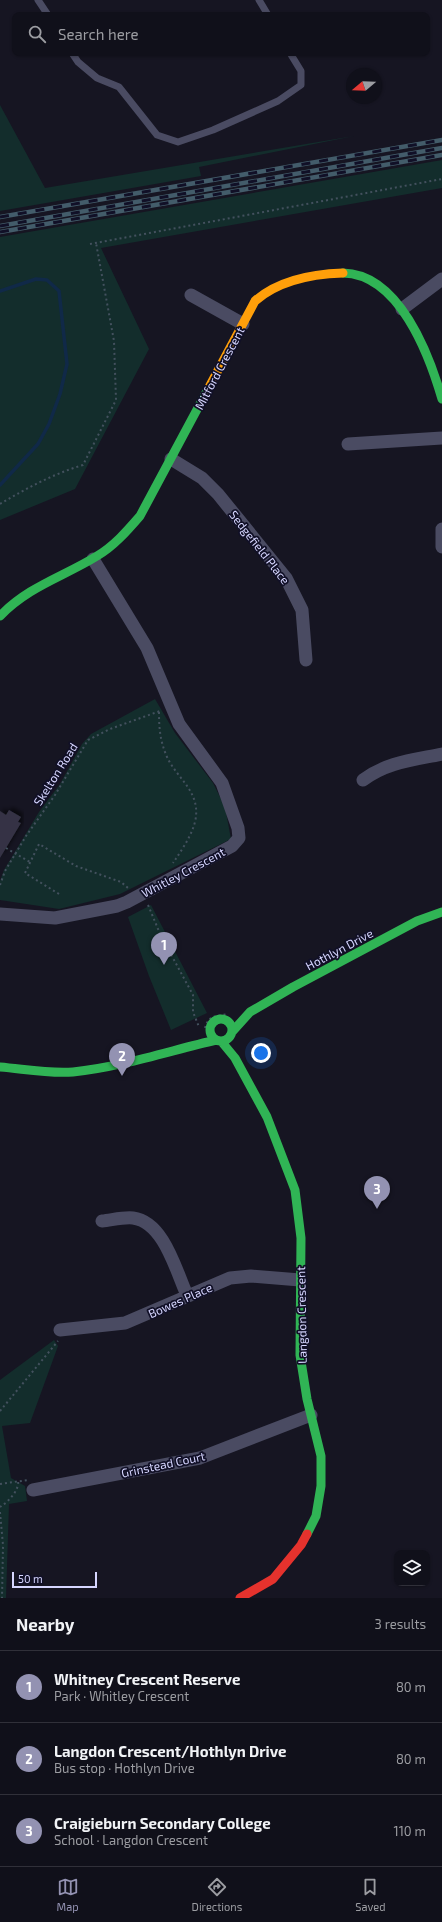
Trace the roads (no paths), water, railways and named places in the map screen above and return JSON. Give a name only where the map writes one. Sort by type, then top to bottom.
[{"type":"street","name":"Mitford Crescent","points":[[0,616],[19,597],[49,579],[93,559],[125,533],[140,516],[255,302],[266,291],[281,283],[295,279],[346,272],[364,276],[378,284],[402,308],[425,353],[442,399]]},
{"type":"street","points":[[402,308],[442,279]]},
{"type":"street","points":[[191,295],[243,324]]},
{"type":"street","points":[[348,444],[442,438]]},
{"type":"street","name":"Sedgefield Place","points":[[171,459],[202,478],[218,494],[286,578],[302,610],[306,660]]},
{"type":"street","points":[[442,529],[442,547]]},
{"type":"street","name":"Whitley Crescent","points":[[0,914],[62,917],[117,906],[232,846],[239,838],[238,828],[222,783],[179,724],[147,648],[93,559]]},
{"type":"street","points":[[363,780],[376,770],[389,765],[442,754]]},
{"type":"street","name":"Hothlyn Drive","points":[[224,1020],[250,1012],[417,921],[442,912]]},
{"type":"street","name":"Hothlyn Drive","points":[[225,1037],[250,1012]]},
{"type":"street","points":[[0,1067],[71,1072],[129,1063],[176,1049],[225,1037],[231,1026],[224,1020],[215,1021],[210,1028],[176,1049]]},
{"type":"street","points":[[210,1028],[211,1035],[225,1037]]},
{"type":"street","name":"Langdon Crescent","points":[[225,1037],[267,1117],[295,1190],[301,1238],[300,1355],[304,1383],[321,1456],[322,1486],[316,1516],[301,1545],[273,1579],[240,1598]]},
{"type":"street","points":[[102,1221],[131,1218],[151,1225],[162,1240],[187,1296]]},
{"type":"street","name":"Bowes Place","points":[[60,1330],[125,1323],[230,1278],[251,1276],[300,1280]]},
{"type":"street","name":"Grinstead Court","points":[[33,1490],[200,1458],[311,1415]]},
{"type":"lane","points":[[38,0],[46,12]]},
{"type":"lane","points":[[259,0],[266,12]]},
{"type":"lane","points":[[74,56],[78,62],[97,78],[119,87],[157,135],[178,142],[213,130],[278,101],[301,85],[301,71],[292,56]]},
{"type":"waterway","points":[[0,291],[36,279],[47,280],[59,291],[67,364],[60,394],[49,424],[38,444],[0,485]]},
{"type":"railway","points":[[0,217],[442,140]]},
{"type":"railway","points":[[0,226],[442,148]]},
{"type":"railway","points":[[0,232],[442,155]]},
{"type":"place","name":"Whitney Crescent Reserve","points":[[164,965]]},
{"type":"place","name":"Langdon Crescent/Hothlyn Drive","points":[[122,1076]]},
{"type":"place","name":"Craigieburn Secondary College","points":[[377,1209]]}]
